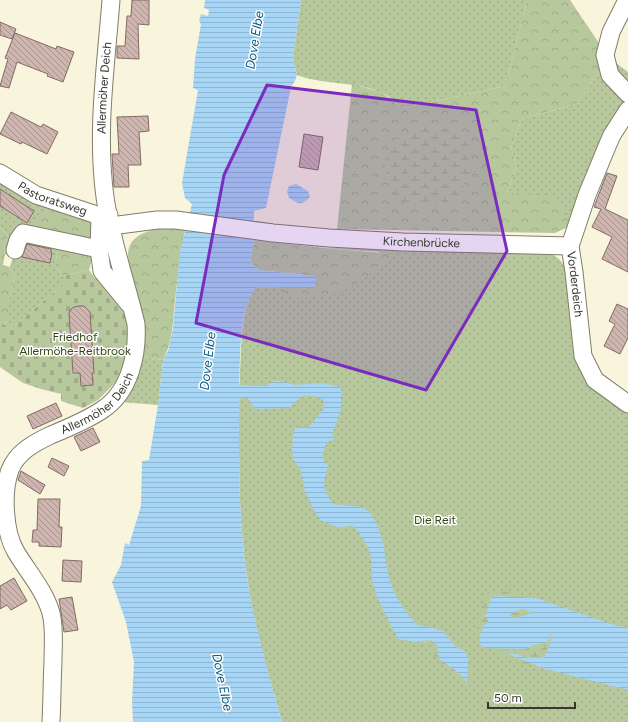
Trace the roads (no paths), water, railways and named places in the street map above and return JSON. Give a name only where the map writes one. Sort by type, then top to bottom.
[{"type":"street","name":"Allermöher Deich","points":[[51,722],[54,639],[51,613],[44,597],[15,551],[10,538],[6,510],[7,481],[10,468],[24,450],[42,439],[102,410],[114,400],[127,382],[134,358],[137,337],[136,324],[107,219],[101,151],[103,95],[111,0]]},
{"type":"street","points":[[627,0],[611,32],[605,55],[610,75],[628,94]]},
{"type":"street","name":"Vorderdeich","points":[[628,110],[608,144],[587,195],[570,246],[583,356],[595,380],[628,404]]},
{"type":"street","name":"Pastoratsweg","points":[[0,173],[36,195],[107,219]]},
{"type":"street","name":"Kirchenbrücke","points":[[107,219],[176,220],[273,233],[395,242],[570,246]]},
{"type":"street","points":[[107,219],[99,249],[102,271],[132,308]]},
{"type":"street","points":[[16,250],[18,240],[23,233],[99,249]]},
{"type":"water","name":"Dove Elbe","points":[[205,0],[301,0],[293,58],[297,75],[291,87],[266,208],[254,211],[254,240],[250,262],[259,270],[315,276],[317,283],[313,288],[256,287],[250,297],[243,321],[239,385],[266,386],[273,381],[281,381],[295,385],[320,383],[341,387],[341,409],[332,435],[335,439],[327,442],[323,451],[323,459],[328,465],[324,482],[326,492],[332,504],[361,507],[372,515],[382,537],[391,584],[399,601],[417,625],[443,631],[456,647],[465,651],[469,660],[467,668],[468,678],[466,682],[459,673],[439,659],[437,645],[430,640],[415,642],[398,639],[376,595],[372,580],[371,558],[367,545],[362,537],[353,526],[337,527],[322,521],[316,514],[305,492],[301,471],[293,459],[292,449],[294,429],[301,427],[306,428],[311,425],[324,408],[323,400],[315,396],[302,396],[289,408],[255,409],[247,397],[239,399],[242,538],[251,601],[282,722],[133,722],[132,702],[134,662],[126,622],[112,582],[121,565],[125,543],[129,545],[141,506],[142,461],[149,460],[158,405],[163,360],[168,351],[173,328],[180,251],[192,204],[185,198],[182,183],[198,90],[193,88],[195,59],[201,24],[199,21],[201,14],[208,16],[209,10],[204,8]]},
{"type":"water","points":[[296,184],[308,191],[310,197],[302,203],[298,203],[289,198],[287,191],[289,186]]},
{"type":"water","points":[[495,596],[536,598],[611,624],[628,628],[628,690],[545,669],[508,654],[514,653],[526,658],[544,658],[550,641],[551,631],[547,642],[525,649],[484,648],[480,643],[480,638],[483,625],[488,624],[488,619],[485,617],[491,598]],"holes":[[[524,609],[532,613],[517,618],[510,617],[511,614],[518,610]]]},
{"type":"park label","name":"Friedhof Allermöhe-Reitbrook","points":[[75,344]]},
{"type":"park label","name":"Die Reit","points":[[435,520]]}]
